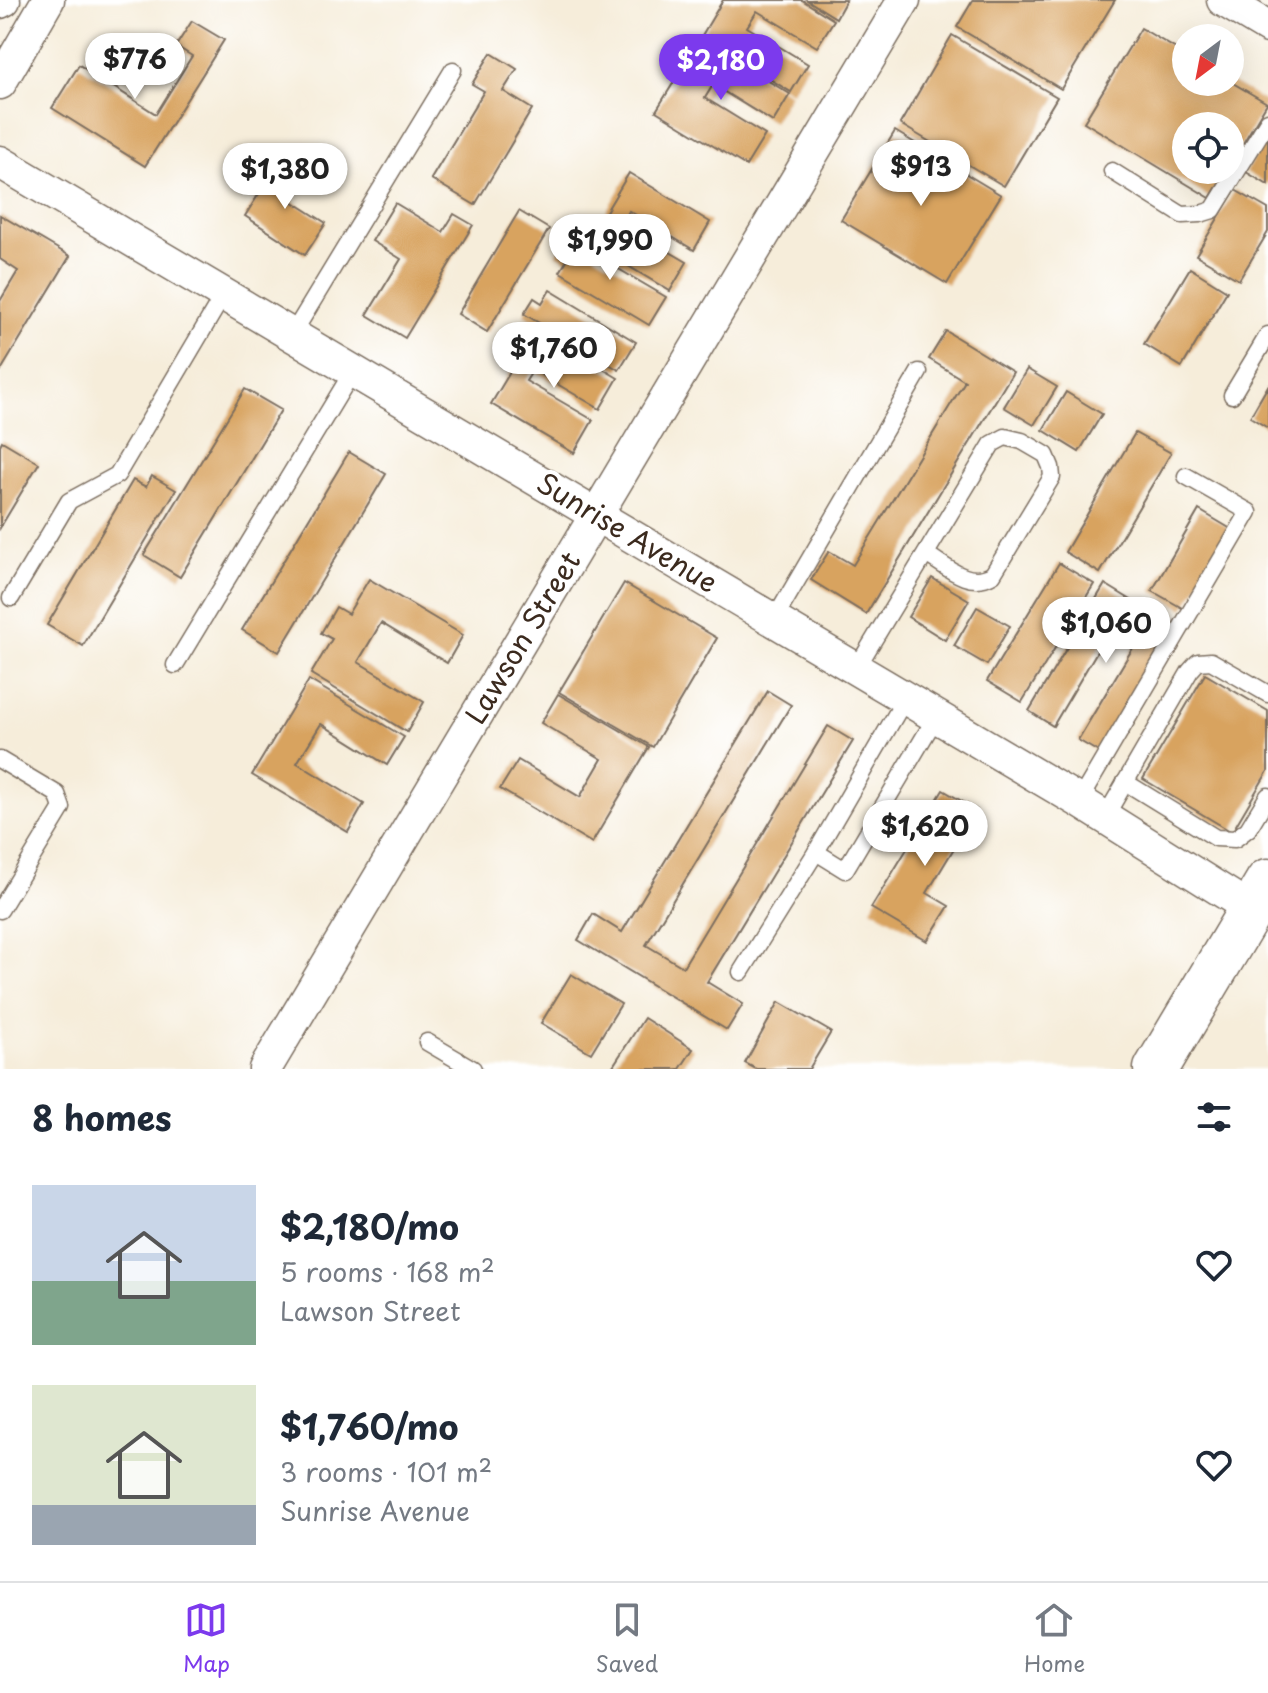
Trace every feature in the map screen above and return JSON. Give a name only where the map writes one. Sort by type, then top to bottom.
[{"type":"main road","points":[[1156,1069],[1260,895]]},
{"type":"street","points":[[0,83],[48,0]]},
{"type":"street","name":"Lawson Street","points":[[265,1069],[904,0]]},
{"type":"street","points":[[1223,0],[1268,27]]},
{"type":"street","name":"Sunrise Avenue","points":[[0,162],[1092,809],[1260,895]]},
{"type":"lane","points":[[292,335],[453,70]]},
{"type":"lane","points":[[1112,171],[1182,215],[1213,210],[1268,121]]},
{"type":"lane","points":[[11,598],[69,501],[117,475],[224,294]]},
{"type":"lane","points":[[1232,395],[1268,335]]},
{"type":"lane","points":[[175,665],[353,371]]},
{"type":"lane","points":[[774,620],[919,372]]},
{"type":"lane","points":[[856,669],[992,444],[1005,437],[1022,441],[1046,455],[1052,477],[993,574],[983,580],[965,578],[926,554]]},
{"type":"lane","points":[[1092,809],[1249,512],[1186,476]]},
{"type":"lane","points":[[1092,809],[1125,782],[1198,662],[1211,661],[1268,694]]},
{"type":"lane","points":[[741,972],[816,852],[905,699]]},
{"type":"lane","points":[[816,852],[845,870],[936,717]]},
{"type":"lane","points":[[0,760],[57,794],[62,808],[0,910]]},
{"type":"lane","points":[[1125,782],[1216,838],[1235,839],[1248,829],[1268,796]]},
{"type":"lane","points":[[427,1042],[473,1069]]},
{"type":"building","points":[[723,0],[802,0],[834,20],[817,47],[757,11],[747,27],[808,64],[791,92],[701,37]]},
{"type":"building","points":[[807,0],[846,0],[836,18]]},
{"type":"building","points":[[973,0],[1115,0],[1061,89],[957,27]]},
{"type":"building","points":[[192,21],[224,40],[145,166],[52,108],[79,65],[156,114],[192,56],[176,46]]},
{"type":"building","points":[[1141,28],[1172,47],[1172,96],[1244,96],[1244,90],[1267,103],[1244,142],[1244,112],[1172,112],[1172,175],[1084,122]]},
{"type":"building","points":[[952,35],[1057,97],[1004,186],[900,124]]},
{"type":"building","points":[[700,40],[790,94],[773,122],[713,85],[705,98],[765,135],[746,166],[656,111]]},
{"type":"building","points":[[491,53],[517,69],[503,91],[532,109],[475,205],[431,179],[484,91],[472,84]]},
{"type":"building","points":[[895,131],[1001,195],[947,284],[841,220]]},
{"type":"building","points":[[1268,135],[1268,185],[1246,172]]},
{"type":"building","points":[[279,162],[304,178],[290,200],[326,223],[305,255],[245,216]]},
{"type":"building","points":[[629,173],[710,222],[694,250],[629,211],[622,224],[687,262],[670,291],[588,242]]},
{"type":"building","points":[[1187,184],[1218,184],[1210,198]]},
{"type":"building","points":[[1235,190],[1268,209],[1268,232],[1239,280],[1196,255]]},
{"type":"building","points":[[395,203],[443,232],[454,214],[473,225],[405,338],[367,315],[401,259],[372,241]]},
{"type":"building","points":[[519,211],[549,229],[487,332],[458,314]]},
{"type":"building","points":[[0,215],[70,256],[0,372],[0,301],[18,271],[0,259]]},
{"type":"building","points":[[566,238],[666,297],[649,325],[560,272],[567,260],[557,254]]},
{"type":"building","points":[[1190,268],[1227,291],[1182,367],[1144,344]]},
{"type":"building","points":[[550,290],[636,342],[619,370],[524,314],[534,298],[542,303]]},
{"type":"building","points":[[536,329],[618,378],[600,409],[533,370],[526,381],[593,420],[574,453],[491,404]]},
{"type":"building","points":[[946,331],[1013,372],[866,614],[811,580],[829,551],[853,565],[965,381],[929,359]]},
{"type":"building","points":[[1027,369],[1057,387],[1034,425],[1004,407]]},
{"type":"building","points":[[1268,386],[1268,428],[1250,417]]},
{"type":"building","points":[[245,389],[281,410],[180,577],[144,555]]},
{"type":"building","points":[[1066,392],[1102,414],[1079,452],[1043,430]]},
{"type":"building","points":[[1135,433],[1171,453],[1100,573],[1065,552]]},
{"type":"building","points":[[2,441],[39,463],[0,528],[0,445]]},
{"type":"building","points":[[349,452],[386,474],[279,652],[242,630]]},
{"type":"building","points":[[152,476],[176,490],[83,646],[47,625],[133,480],[146,487]]},
{"type":"building","points":[[1199,510],[1231,529],[1184,609],[1152,591]]},
{"type":"building","points":[[1059,563],[1094,584],[1022,702],[987,681]]},
{"type":"building","points":[[932,578],[969,600],[945,640],[908,617]]},
{"type":"building","points":[[369,579],[463,635],[447,663],[381,623],[358,662],[424,702],[407,732],[311,674],[332,639],[321,633],[336,607],[348,614]]},
{"type":"building","points":[[624,583],[717,638],[653,747],[559,692]]},
{"type":"building","points":[[1105,584],[1177,628],[1102,754],[1078,740],[1140,636],[1115,621],[1053,726],[1029,711]]},
{"type":"building","points":[[977,607],[1010,626],[987,665],[954,646]]},
{"type":"building","points":[[1205,674],[1268,711],[1268,771],[1232,832],[1143,779]]},
{"type":"building","points":[[309,680],[404,737],[387,765],[321,724],[297,763],[364,804],[348,832],[252,775]]},
{"type":"building","points":[[768,691],[791,705],[646,945],[683,967],[828,726],[853,741],[707,982],[743,1004],[727,1030],[578,940],[593,914],[622,932]]},
{"type":"building","points":[[558,694],[649,747],[592,843],[500,789],[518,760],[580,797],[602,759],[541,723]]},
{"type":"building","points":[[943,790],[977,810],[927,893],[949,906],[927,941],[871,908]]},
{"type":"building","points":[[571,974],[621,1004],[591,1053],[541,1023]]},
{"type":"building","points":[[779,1002],[831,1032],[809,1069],[756,1069],[745,1063]]},
{"type":"building","points":[[644,1018],[693,1049],[680,1069],[618,1069],[613,1066]]}]
